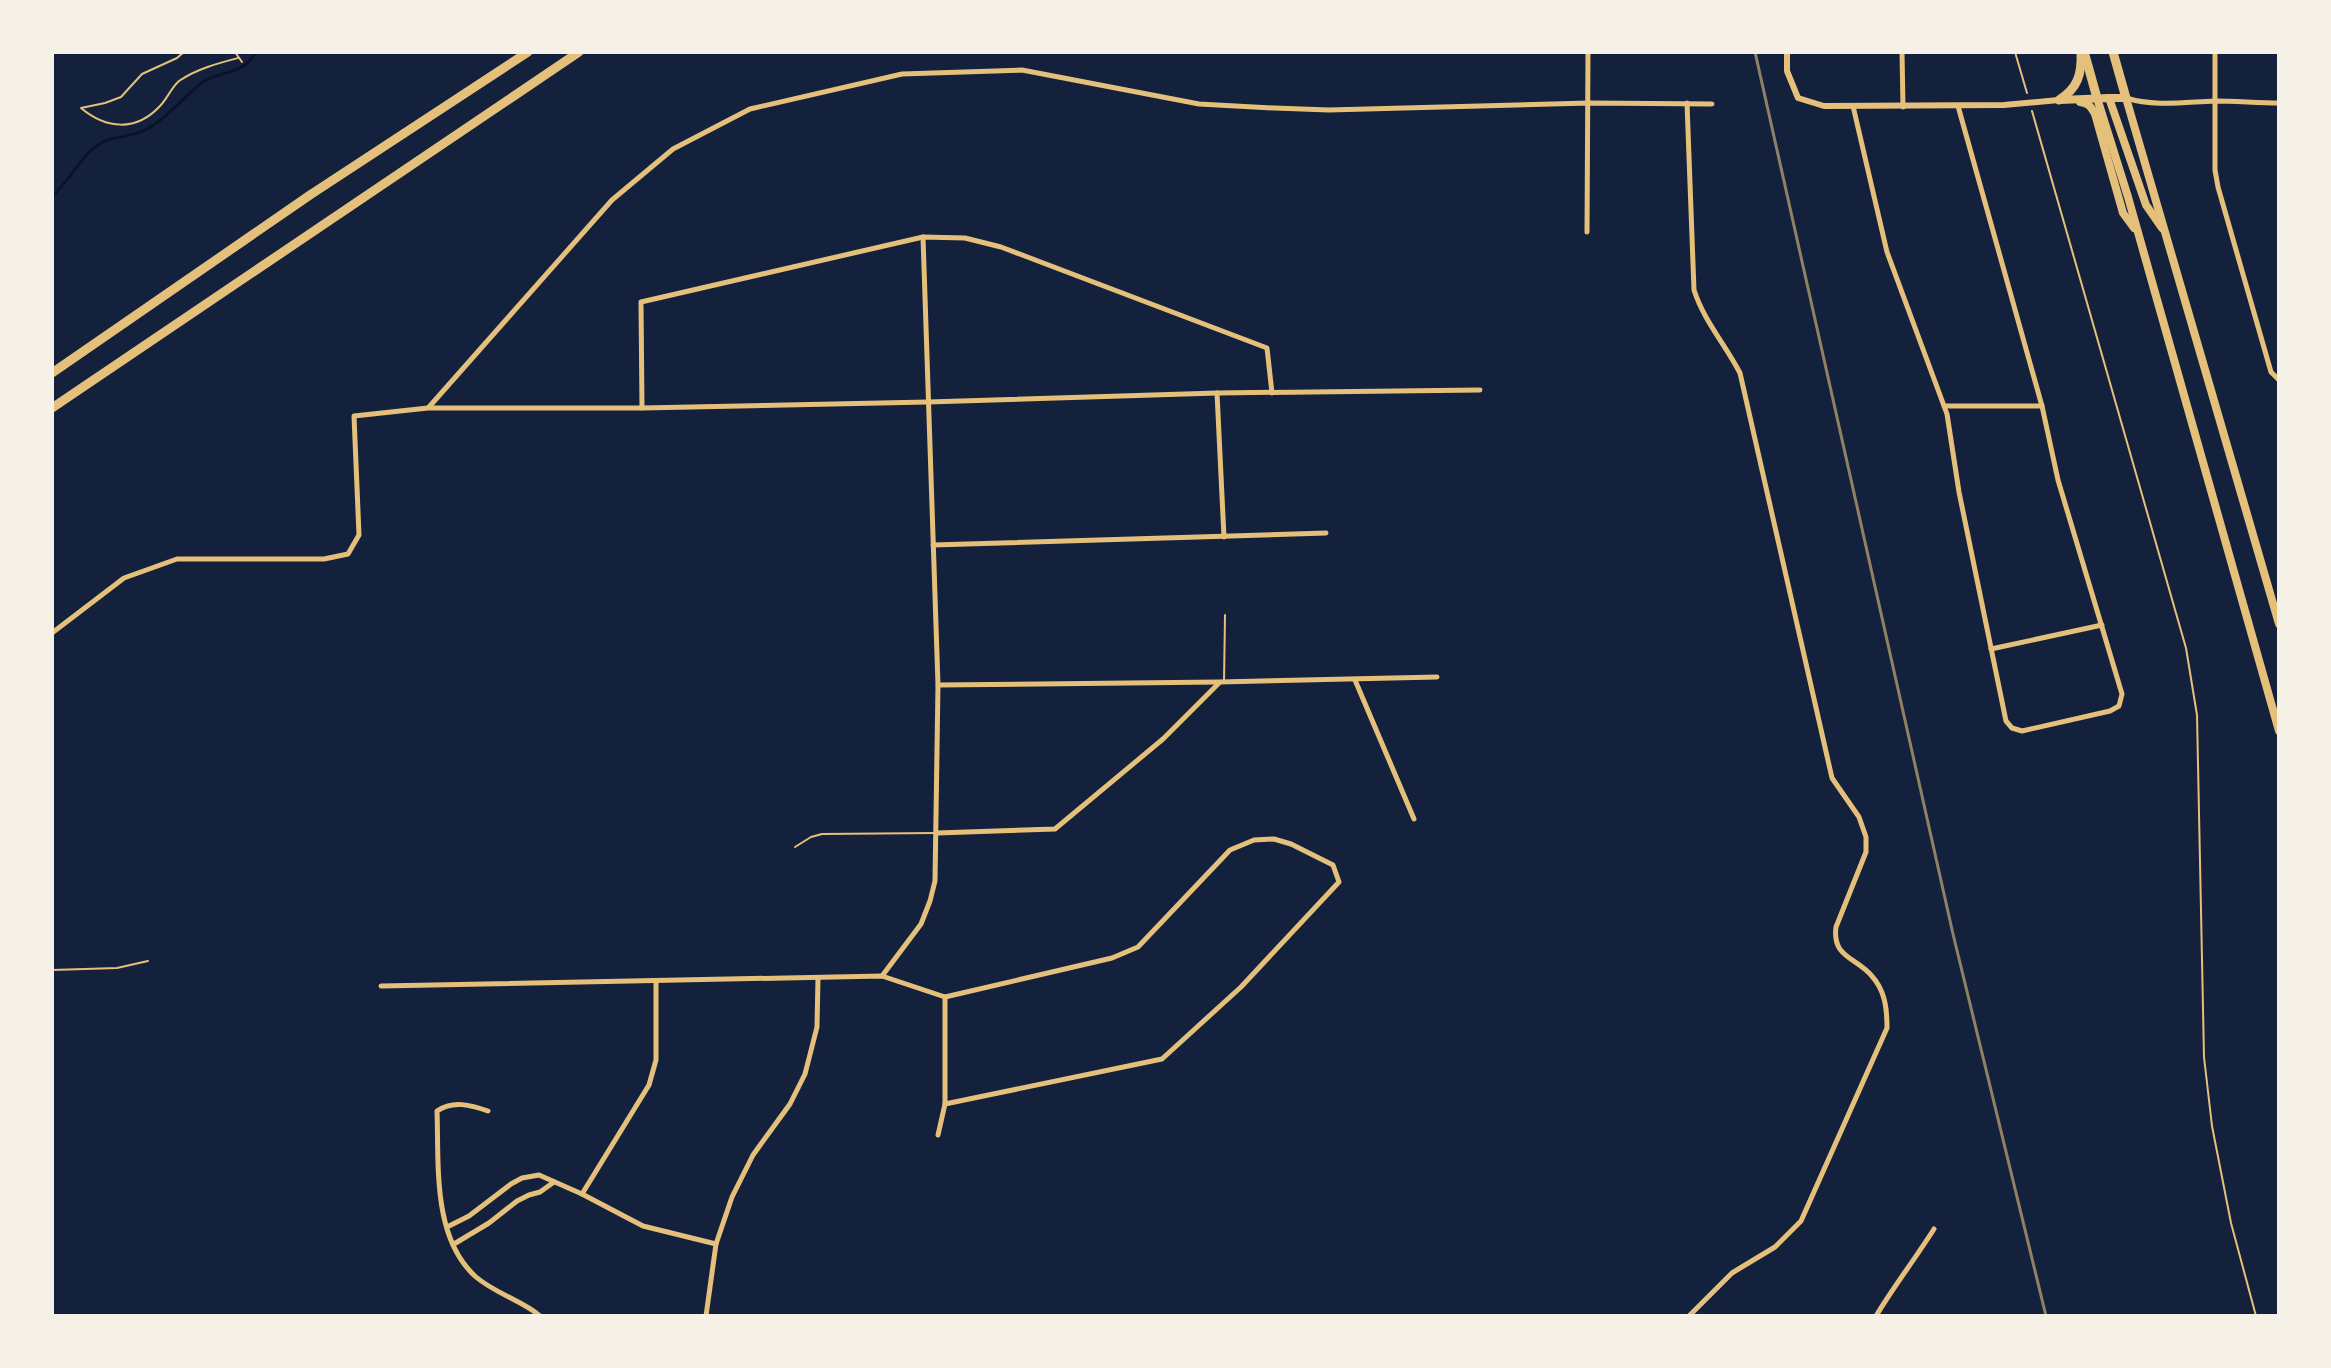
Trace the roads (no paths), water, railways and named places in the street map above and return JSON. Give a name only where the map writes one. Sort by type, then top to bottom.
[{"type":"highway","points":[[52,373],[310,195],[528,52]]},
{"type":"highway","points":[[52,408],[579,52]]},
{"type":"highway","points":[[2083,52],[2139,236],[2279,731]]},
{"type":"highway","points":[[2059,100],[2075,88],[2081,74],[2083,52]]},
{"type":"highway","points":[[2113,52],[2279,624]]},
{"type":"highway","points":[[2109,98],[2146,205],[2165,232]]},
{"type":"highway","points":[[2059,100],[2126,98]]},
{"type":"highway","points":[[2059,100],[2086,103],[2091,107],[2123,213],[2139,236]]},
{"type":"street","points":[[1587,232],[1588,52]]},
{"type":"street","points":[[1787,52],[1787,71],[1798,98],[1824,106],[2004,105],[2059,100]]},
{"type":"street","points":[[1902,52],[1903,107]]},
{"type":"street","points":[[2215,52],[2215,170],[2218,187],[2271,372],[2279,380]]},
{"type":"street","points":[[428,408],[612,200],[673,149],[750,109],[902,74],[1022,70],[1199,104],[1259,108],[1329,110],[1589,103],[1712,104]]},
{"type":"street","points":[[2126,98],[2142,103],[2167,104],[2216,101],[2279,103]]},
{"type":"street","points":[[1687,103],[1694,290],[1702,313],[1740,373],[1832,778],[1859,817],[1866,837],[1866,852],[1834,937],[1844,954],[1878,984],[1887,1012],[1887,1028],[1801,1221],[1775,1247],[1732,1273],[1689,1316]]},
{"type":"street","points":[[1853,106],[1887,252],[1950,427],[1959,492],[2006,721],[2012,728],[2022,731],[2110,711],[2119,706],[2122,694],[2058,480],[2042,406],[1958,106]]},
{"type":"street","points":[[642,408],[641,302],[923,237],[965,238],[1001,247],[1267,348],[1272,393]]},
{"type":"street","points":[[882,976],[921,924],[935,881],[938,685],[923,237]]},
{"type":"street","points":[[52,633],[124,578],[177,559],[324,559],[348,554],[359,535],[354,416],[428,408],[642,408],[1217,393],[1480,390]]},
{"type":"street","points":[[1217,393],[1224,537]]},
{"type":"street","points":[[1944,406],[2042,406]]},
{"type":"street","points":[[933,545],[1326,533]]},
{"type":"street","points":[[1991,649],[2102,625]]},
{"type":"street","points":[[938,685],[1437,677]]},
{"type":"street","points":[[1355,680],[1414,819]]},
{"type":"street","points":[[937,833],[1055,829],[1163,739],[1222,682]]},
{"type":"street","points":[[381,986],[882,976],[945,997],[1112,958],[1138,947],[1230,850],[1254,840],[1274,839],[1291,844],[1333,865],[1339,882],[1241,987],[1162,1059],[945,1104]]},
{"type":"street","points":[[706,1316],[716,1244],[732,1197],[753,1155],[790,1104],[805,1074],[817,1027],[818,978]]},
{"type":"street","points":[[582,1194],[649,1085],[656,1060],[656,981]]},
{"type":"street","points":[[938,1135],[945,1104],[945,997]]},
{"type":"street","points":[[488,1111],[463,1105],[450,1105],[437,1111],[440,1199],[447,1227],[462,1260],[474,1274],[495,1292],[540,1316]]},
{"type":"street","points":[[447,1227],[469,1216],[502,1189],[522,1178],[539,1175],[643,1226],[716,1244]]},
{"type":"street","points":[[454,1244],[517,1201],[540,1192],[554,1182]]},
{"type":"street","points":[[1876,1316],[1934,1229]]},
{"type":"lane","points":[[1222,682],[1225,615]]},
{"type":"lane","points":[[795,847],[822,834],[937,833]]},
{"type":"waterway","points":[[52,196],[98,145],[139,133],[153,125],[203,82],[245,65],[255,52]]},
{"type":"railway","points":[[1755,52],[1953,934],[2046,1316]]}]
